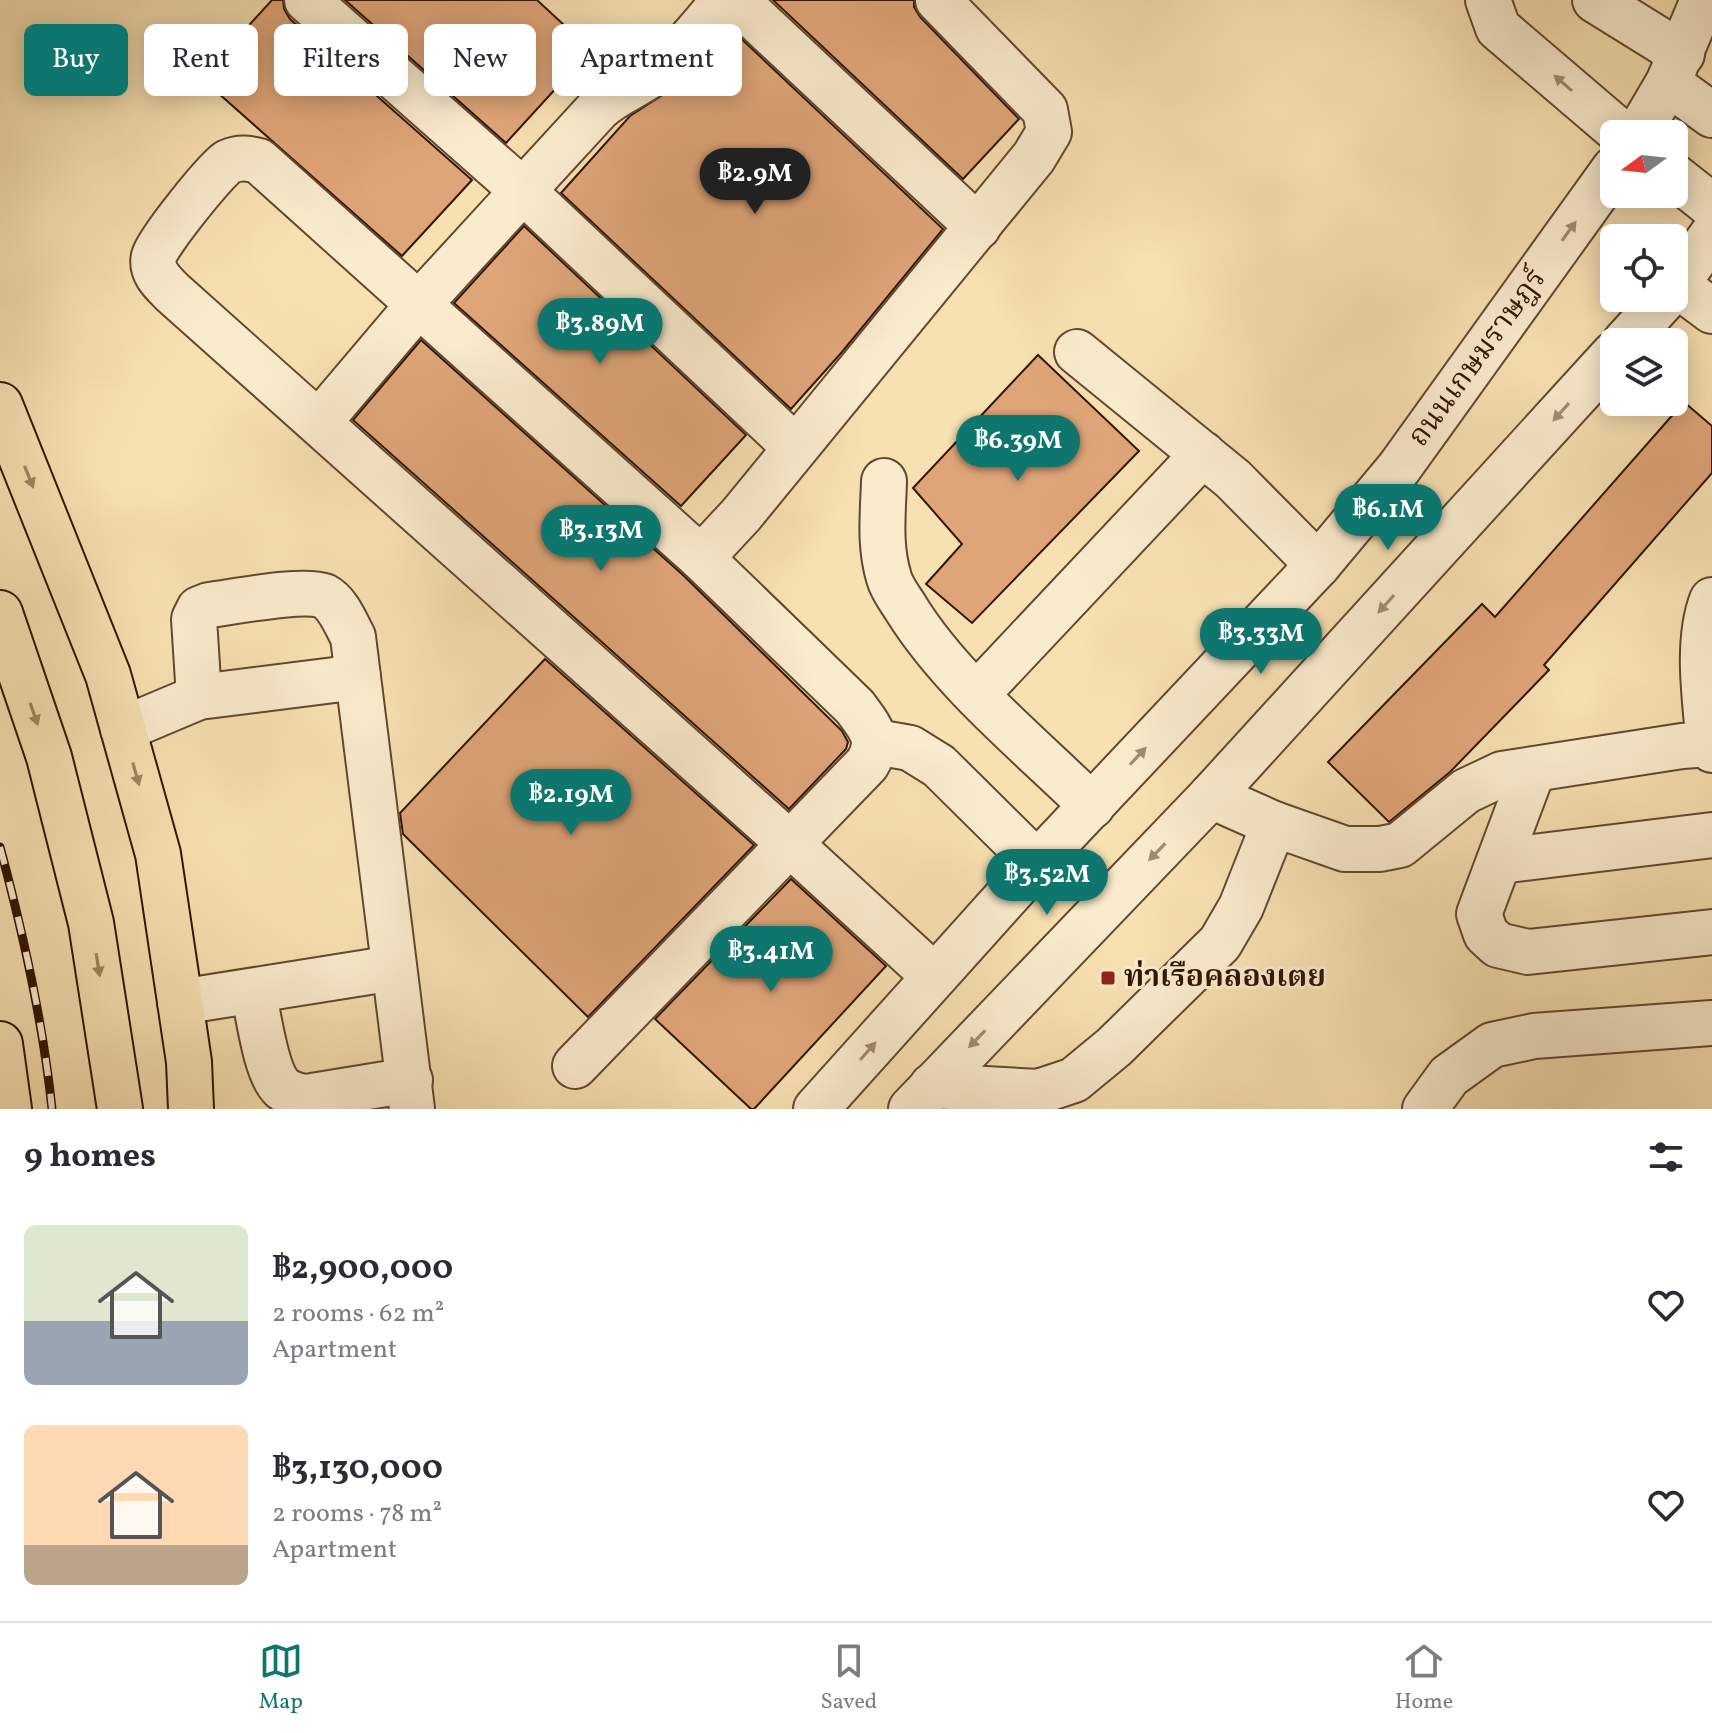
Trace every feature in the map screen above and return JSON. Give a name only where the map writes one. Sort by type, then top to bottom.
[{"type":"highway","points":[[0,405],[108,675],[158,854],[189,1062],[191,1109]]},
{"type":"highway","points":[[0,613],[49,757],[91,923],[120,1109]]},
{"type":"highway","points":[[0,1044],[9,1109]]},
{"type":"highway","points":[[189,1062],[223,1109]]},
{"type":"street","points":[[307,0],[523,191],[795,447]]},
{"type":"street","points":[[319,422],[419,304],[598,109],[666,64],[724,0]]},
{"type":"street","points":[[736,0],[978,227]]},
{"type":"street","points":[[701,558],[741,515],[978,227],[1034,157],[1049,132],[1045,110],[938,0]]},
{"type":"street","points":[[1488,0],[1498,28],[1606,120]]},
{"type":"street","points":[[1595,0],[1675,68],[1712,115]]},
{"type":"street","points":[[1646,120],[1675,68],[1703,0]]},
{"type":"street","points":[[575,1066],[789,843],[867,764],[876,742],[855,707],[701,558],[259,161],[246,158],[226,163],[170,229],[154,256],[156,276],[789,843],[934,976]]},
{"type":"street","points":[[1688,187],[1712,206]]},
{"type":"street","name":"ถนนเกษมราษฎร์","points":[[816,1109],[1037,863],[1318,565],[1399,468],[1600,188]]},
{"type":"street","points":[[1688,268],[1712,235]]},
{"type":"street","points":[[1688,298],[1712,311]]},
{"type":"street","points":[[1638,328],[1652,312]]},
{"type":"street","points":[[1077,352],[1233,479],[1318,565]]},
{"type":"street","points":[[921,1098],[1211,796],[1600,369]]},
{"type":"street","points":[[977,694],[1203,454]]},
{"type":"street","points":[[884,481],[881,544],[890,581],[913,619],[941,656],[977,694],[1092,806]]},
{"type":"street","points":[[199,697],[194,619],[199,609],[209,605],[307,593],[326,597],[342,615],[353,637],[411,1094],[292,1095],[280,1086],[270,1066],[253,991]]},
{"type":"street","points":[[1211,796],[1274,824],[1345,849],[1400,845],[1466,791],[1502,774],[1682,746],[1711,747],[1704,693],[1705,618],[1712,600]]},
{"type":"street","points":[[123,729],[199,697],[358,677]]},
{"type":"street","points":[[876,742],[910,748],[939,766],[1037,863]]},
{"type":"street","points":[[1533,770],[1479,914],[1486,934],[1498,945],[1528,952],[1712,932]]},
{"type":"street","points":[[921,1098],[1038,1092],[1074,1080],[1114,1047],[1220,943],[1241,907],[1274,824]]},
{"type":"street","points":[[1500,861],[1712,835]]},
{"type":"street","points":[[180,1002],[394,968]]},
{"type":"street","points":[[1425,1109],[1449,1076],[1492,1045],[1534,1036],[1712,1023]]},
{"type":"building","points":[[272,0],[283,0],[284,9],[296,24],[274,24],[274,96],[377,96],[472,180],[402,256],[221,96],[258,96],[258,24],[250,24]]},
{"type":"building","points":[[345,0],[537,0],[563,24],[552,24],[552,93],[506,143],[453,96],[536,96],[536,24],[424,24],[424,70],[408,56],[408,24],[372,24]]},
{"type":"building","points":[[773,0],[914,0],[920,17],[1019,119],[963,179]]},
{"type":"building","points":[[742,39],[943,229],[791,409],[561,193],[630,116],[661,96],[742,96]]},
{"type":"building","points":[[524,226],[746,435],[681,506],[454,303]]},
{"type":"building","points":[[421,340],[684,576],[842,731],[848,742],[846,749],[789,809],[353,420]]},
{"type":"building","points":[[1038,355],[1139,451],[972,623],[926,584],[962,544],[913,488]]},
{"type":"building","points":[[1688,405],[1712,426],[1712,473],[1544,665],[1549,670],[1450,772],[1389,822],[1328,762],[1482,604],[1495,617],[1672,416],[1688,416]]},
{"type":"building","points":[[545,659],[754,845],[588,1017],[403,834],[400,813]]},
{"type":"building","points":[[791,879],[886,966],[751,1109],[655,1019]]},
{"type":"railway","points":[[0,847],[31,977],[52,1109]]},
{"type":"place","name":"ท่าเรือคลองเตย","points":[[1108,978]]}]
